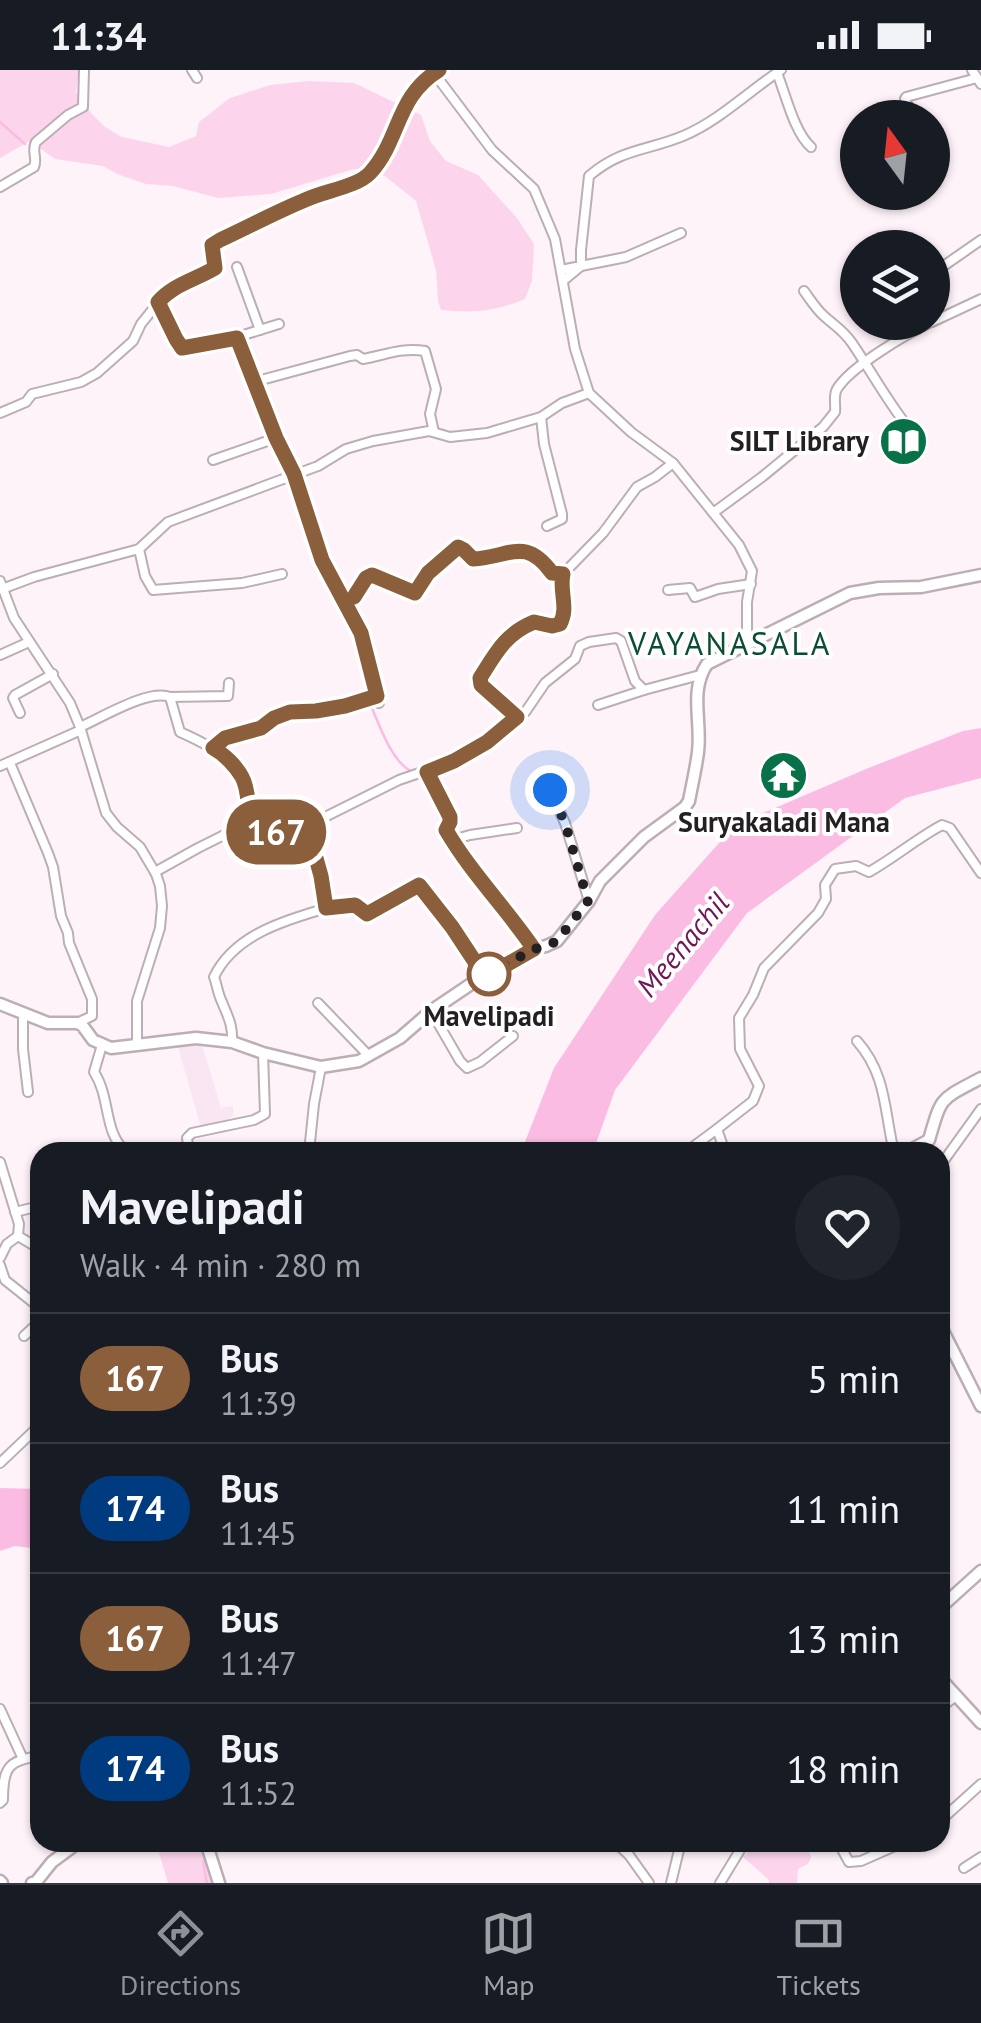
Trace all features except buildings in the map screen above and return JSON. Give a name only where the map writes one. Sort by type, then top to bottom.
[{"type":"main road","points":[[0,1004],[48,1023],[77,1023],[111,1048],[196,1038],[232,1042],[321,1067],[369,1056],[485,977],[534,949],[557,941],[600,881],[644,837],[678,814],[688,801],[698,749],[697,689],[707,664],[850,593],[921,587],[981,575]]},
{"type":"main road","points":[[926,1142],[945,1097],[981,1078]]},
{"type":"main road","points":[[950,1344],[981,1406]]},
{"type":"main road","points":[[950,1599],[981,1571]]},
{"type":"main road","points":[[950,1689],[981,1723]]},
{"type":"main road","points":[[32,1883],[66,1852]]},
{"type":"main road","points":[[209,1852],[219,1883]]},
{"type":"street","points":[[0,187],[34,168],[36,142],[83,107],[84,70]]},
{"type":"street","points":[[0,413],[26,402],[32,394],[81,382],[97,372],[133,341],[141,324],[166,293],[215,268],[212,245],[307,198],[367,177],[385,154],[410,95],[434,71],[492,150],[534,189],[555,240],[574,349],[589,393],[672,463],[738,545],[752,570],[747,643]]},
{"type":"street","points":[[564,281],[581,266],[589,176],[602,165],[633,150],[684,136],[779,71],[797,127],[811,147]]},
{"type":"street","points":[[905,100],[977,78]]},
{"type":"street","points":[[561,270],[626,257],[681,233]]},
{"type":"street","points":[[950,262],[981,240]]},
{"type":"street","points":[[237,267],[260,330]]},
{"type":"street","points":[[804,291],[824,316],[836,324],[915,436]]},
{"type":"street","points":[[950,313],[981,298]]},
{"type":"street","points":[[158,302],[182,348],[237,338],[280,324]]},
{"type":"street","points":[[213,748],[225,738],[261,728],[290,712],[378,699],[361,633],[322,560],[294,474],[237,338]]},
{"type":"street","points":[[713,513],[822,426],[835,412],[836,389],[899,340]]},
{"type":"street","points":[[254,382],[350,356],[363,359],[399,350],[426,351],[436,388],[430,414],[434,432]]},
{"type":"street","points":[[136,1046],[136,1001],[160,928],[160,886],[140,847],[106,813],[70,703],[28,642],[1,585],[139,548],[168,522],[318,466],[346,448],[434,432],[462,437],[487,433],[542,417],[562,403],[589,393]]},
{"type":"street","points":[[542,417],[544,444],[562,514],[559,522],[548,526]]},
{"type":"street","points":[[213,460],[276,438]]},
{"type":"street","points":[[517,717],[481,685],[480,678],[510,635],[534,622],[560,624],[565,614],[563,574],[603,533],[636,487],[672,463]]},
{"type":"street","points":[[347,606],[372,575],[415,593],[428,573],[458,547],[473,559],[525,550],[543,560],[552,573],[563,574]]},
{"type":"street","points":[[139,548],[145,576],[153,590],[242,582],[282,574]]},
{"type":"street","points":[[668,590],[688,588],[695,598],[718,589],[750,584]]},
{"type":"street","points":[[170,697],[180,732],[221,752],[243,778],[250,822],[264,834],[307,826],[386,786],[454,761],[487,742],[526,711],[546,683],[575,659],[580,646],[590,642],[616,638],[621,642],[636,681],[644,690]]},
{"type":"street","points":[[0,655],[28,642]]},
{"type":"street","points":[[20,714],[15,695],[53,674]]},
{"type":"street","points":[[598,705],[700,675]]},
{"type":"street","points":[[77,1023],[92,1016],[92,999],[68,943],[48,852],[5,764],[138,701],[159,694],[228,696],[229,682]]},
{"type":"street","points":[[427,772],[450,817],[452,840],[534,949]]},
{"type":"street","points":[[550,790],[565,823],[588,901]]},
{"type":"street","points":[[155,872],[250,822]]},
{"type":"street","points":[[699,1142],[753,1101],[760,1086],[740,1049],[739,1018],[764,968],[818,913],[826,899],[825,885],[835,869],[856,866],[869,872],[942,825],[950,828],[981,873]]},
{"type":"street","points":[[307,826],[326,908]]},
{"type":"street","points":[[452,840],[517,828]]},
{"type":"street","points":[[232,1042],[230,1017],[214,977],[218,968],[240,943],[291,918],[326,908],[355,905],[367,914],[419,885],[485,977]]},
{"type":"street","points":[[318,1004],[369,1056]]},
{"type":"street","points":[[432,1010],[466,1068],[513,1036]]},
{"type":"street","points":[[23,1014],[22,1049],[28,1092]]},
{"type":"street","points":[[857,1042],[867,1052],[882,1083],[889,1142]]},
{"type":"street","points":[[102,1045],[94,1072],[103,1086],[117,1142]]},
{"type":"street","points":[[188,1142],[192,1133],[247,1122],[264,1114],[264,1054]]},
{"type":"street","points":[[310,1142],[321,1067]]},
{"type":"street","points":[[950,1152],[981,1109]]},
{"type":"street","points":[[716,1129],[721,1142]]},
{"type":"street","points":[[0,1162],[19,1224],[18,1236],[7,1244],[0,1262],[4,1280],[30,1299]]},
{"type":"street","points":[[15,1212],[30,1208]]},
{"type":"street","points":[[18,1236],[30,1243]]},
{"type":"street","points":[[24,1336],[30,1330]]},
{"type":"street","points":[[950,1355],[955,1354]]},
{"type":"street","points":[[0,1463],[30,1434]]},
{"type":"street","points":[[950,1700],[956,1696]]},
{"type":"street","points":[[0,1709],[23,1759]]},
{"type":"street","points":[[0,1803],[2,1777],[7,1769],[30,1758]]},
{"type":"street","points":[[950,1812],[981,1784]]},
{"type":"street","points":[[626,1852],[650,1883]]},
{"type":"street","points":[[671,1883],[679,1852]]},
{"type":"street","points":[[720,1883],[739,1852]]},
{"type":"street","points":[[844,1852],[849,1862],[881,1852]]},
{"type":"street","points":[[964,1868],[981,1858]]},
{"type":"shaded area","points":[[0,70],[79,70],[76,92],[105,127],[122,137],[169,147],[196,136],[199,122],[230,98],[270,85],[309,81],[354,83],[421,115],[430,141],[446,161],[478,175],[517,218],[534,244],[532,281],[525,299],[484,310],[441,310],[436,270],[416,201],[385,176],[354,169],[271,194],[218,198],[173,186],[146,184],[103,166],[55,159],[30,141],[0,158]]},
{"type":"shaded area","points":[[201,1041],[221,1108],[233,1106],[233,1116],[201,1128],[177,1043]]},
{"type":"shaded area","points":[[159,1852],[205,1852],[214,1883],[168,1883]]},
{"type":"shaded area","points":[[748,1852],[809,1852],[811,1857],[808,1864],[798,1869],[797,1883],[769,1883],[743,1857]]},
{"type":"water","name":"Meenachil","points":[[981,728],[981,778],[905,798],[747,913],[615,1090],[597,1142],[525,1142],[554,1068],[655,915],[735,825],[963,731]]},
{"type":"water","points":[[0,1488],[30,1489],[30,1548],[15,1546],[0,1551]]},
{"type":"waterway","points":[[0,122],[25,144]]},
{"type":"waterway","points":[[366,694],[397,759],[413,772]]},
{"type":"waterway","points":[[419,776],[445,826]]},
{"type":"waterway","points":[[203,1862],[207,1883]]},
{"type":"bus line","name":"167","points":[[354,597],[372,575],[415,593],[428,573],[458,547],[473,559],[525,550],[543,560],[552,573],[563,574],[565,614],[560,624],[534,622],[510,635],[479,680],[517,717],[487,742],[427,772],[450,817],[446,830],[458,850],[534,949],[485,977],[419,885],[367,914],[355,905],[326,908],[307,826],[258,832],[250,822],[243,778],[213,748],[225,738],[261,728],[290,712],[345,706],[377,696],[361,633],[322,560],[294,474],[237,338],[182,348],[158,302],[166,293],[215,268],[211,249],[220,240],[307,198],[367,177],[385,154],[410,95],[439,70]]},
{"type":"place","name":"SILT Library","points":[[904,441]]},
{"type":"place","name":"Suryakaladi Mana","points":[[784,775]]},
{"type":"place","name":"Mavelipadi","points":[[489,974]]},
{"type":"district","name":"VAYANASALA","points":[[730,644]]},
{"type":"route","points":[[489,974],[557,941],[588,901],[565,823],[550,790]]}]
